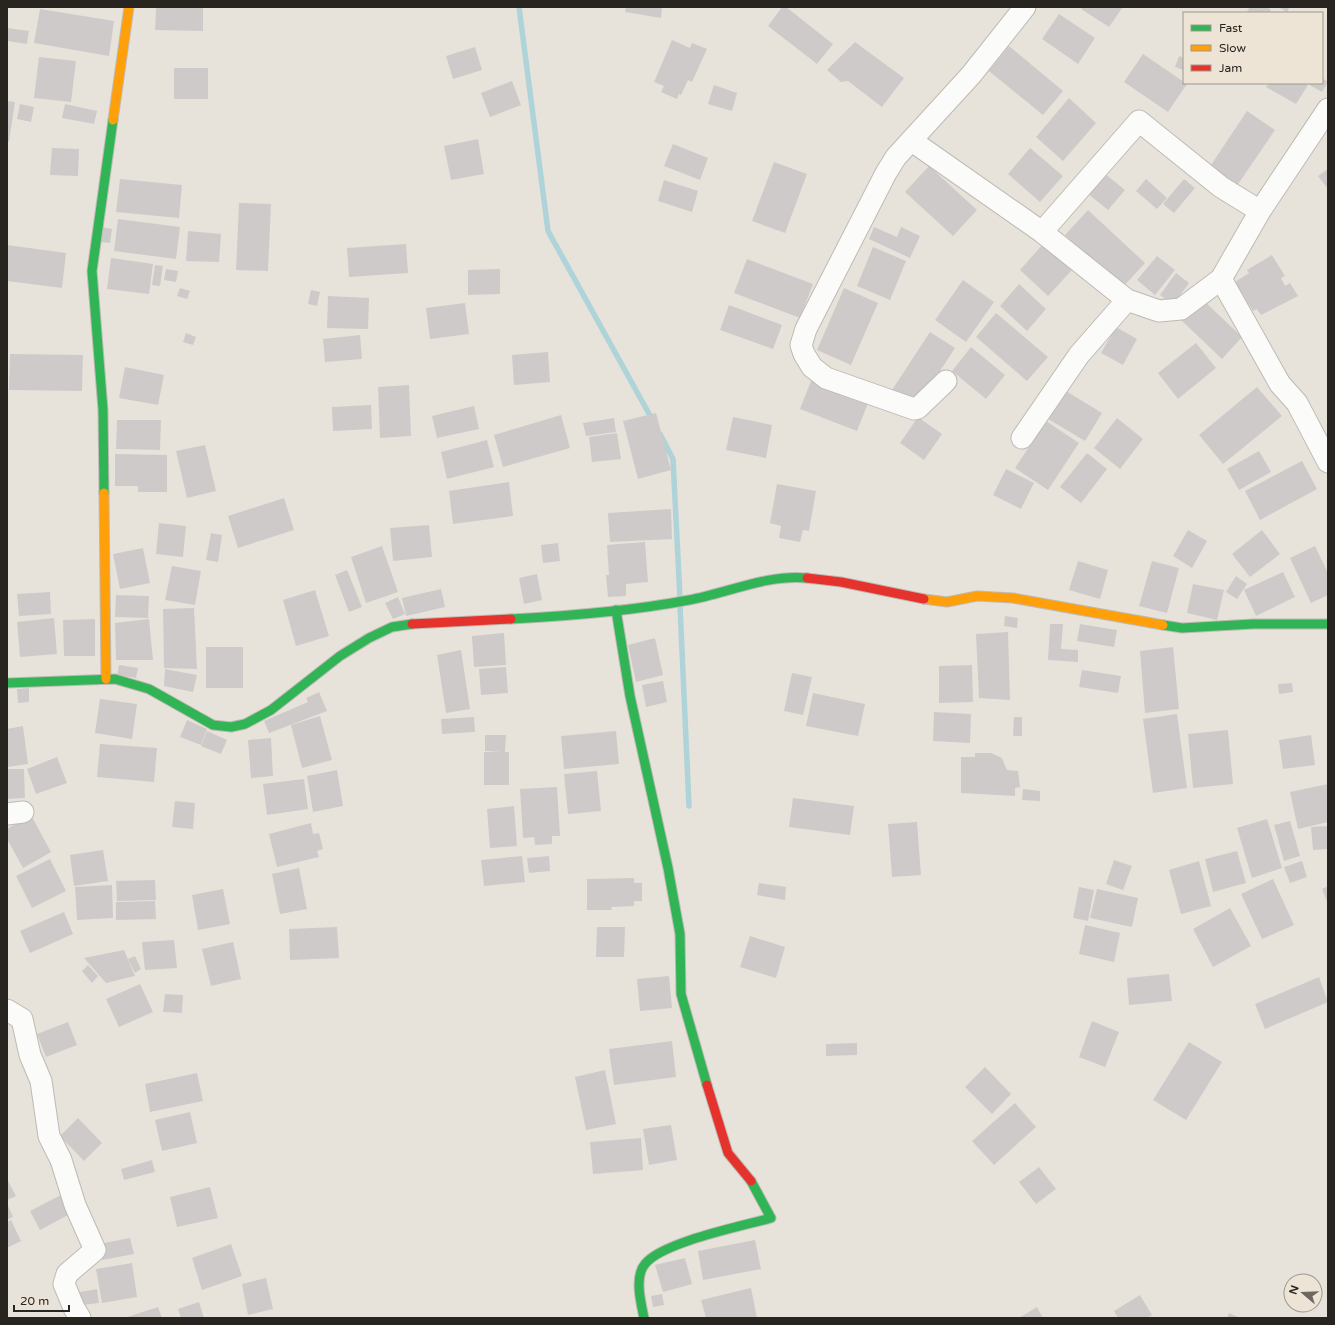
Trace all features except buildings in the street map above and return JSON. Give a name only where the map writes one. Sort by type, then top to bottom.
[{"type":"street","points":[[106,679],[103,410],[92,270],[129,7]]},
{"type":"street","points":[[946,381],[918,408],[914,409],[826,378],[812,367],[804,354],[801,345],[806,329],[886,173],[896,157],[971,75],[1025,7]]},
{"type":"street","points":[[912,141],[1042,232],[1127,300],[1159,311],[1181,309],[1220,279],[1260,211],[1328,109]]},
{"type":"street","points":[[1042,232],[1139,121],[1221,186],[1260,211]]},
{"type":"street","points":[[1220,279],[1280,384],[1297,403],[1328,462]]},
{"type":"street","points":[[1022,438],[1079,355],[1127,300]]},
{"type":"street","points":[[7,683],[115,679],[149,689],[213,725],[230,727],[245,724],[271,710],[340,656],[392,627],[412,624],[546,617],[616,610],[689,600],[768,581],[796,577],[841,582],[933,601],[947,602],[977,596],[1013,598],[1182,628],[1252,624],[1328,624]]},
{"type":"street","points":[[616,610],[630,696],[668,868],[678,927],[681,994],[698,1056],[728,1153],[754,1185],[771,1218],[659,1252],[645,1264],[640,1280],[641,1306],[644,1318]]},
{"type":"street","points":[[7,1010],[22,1019],[30,1055],[41,1081],[49,1136],[61,1160],[75,1205],[95,1250],[67,1274],[64,1284],[67,1294],[80,1318]]},
{"type":"waterway","points":[[519,7],[548,231],[653,421]]},
{"type":"waterway","points":[[660,434],[673,459],[680,598]]},
{"type":"waterway","points":[[680,606],[689,806]]},
{"type":"traffic: fast","points":[[104,493],[103,410],[92,271],[113,120]]},
{"type":"traffic: fast","points":[[511,619],[578,615],[645,607],[703,597],[763,581],[807,578]]},
{"type":"traffic: fast","points":[[616,610],[630,696],[668,868],[680,934],[681,994],[707,1085]]},
{"type":"traffic: fast","points":[[7,683],[115,679],[149,689],[213,725],[231,727],[245,724],[271,710],[340,656],[369,638],[392,627],[412,624]]},
{"type":"traffic: fast","points":[[1163,625],[1182,628],[1253,624],[1328,624]]},
{"type":"traffic: fast","points":[[644,1318],[639,1290],[640,1276],[645,1264],[654,1256],[685,1242],[723,1230],[771,1218],[751,1181]]},
{"type":"traffic: slow","points":[[113,120],[129,7]]},
{"type":"traffic: slow","points":[[104,493],[106,679]]},
{"type":"traffic: slow","points":[[924,599],[947,602],[977,596],[1013,598],[1163,625]]},
{"type":"traffic: jam","points":[[807,578],[841,582],[924,599]]},
{"type":"traffic: jam","points":[[412,624],[511,619]]},
{"type":"traffic: jam","points":[[707,1085],[728,1153],[751,1181]]}]
